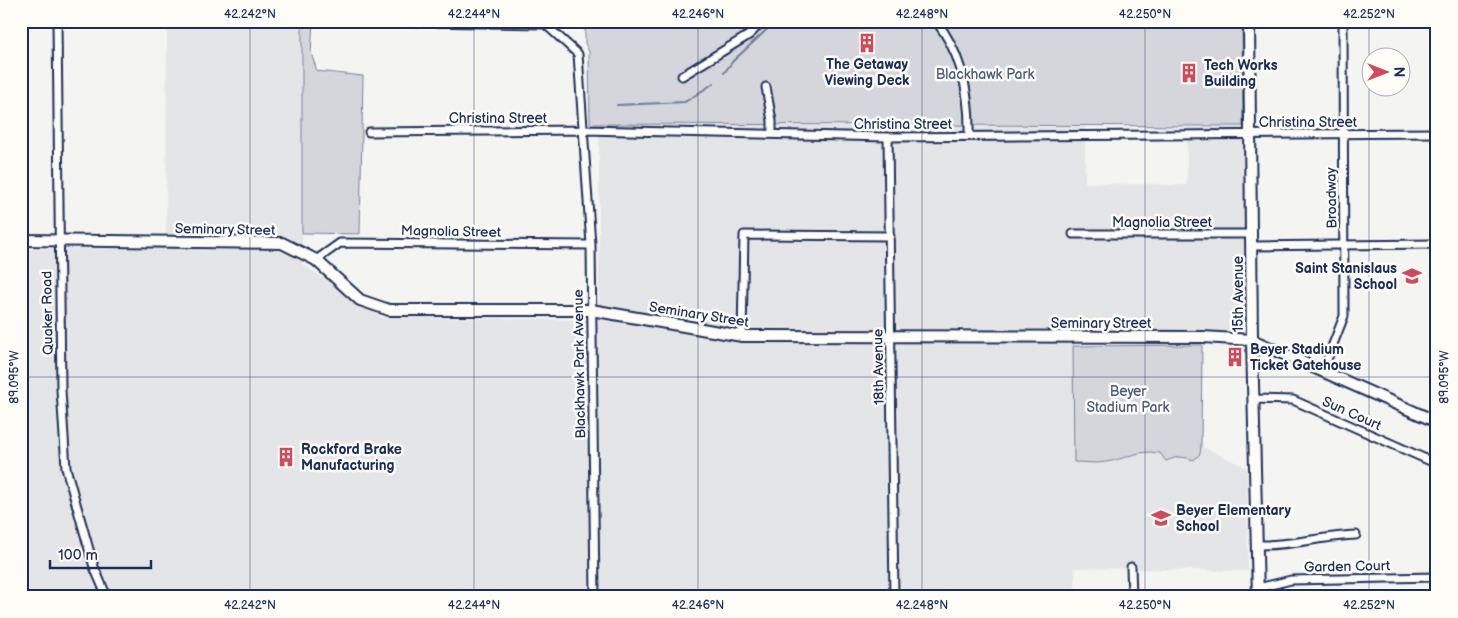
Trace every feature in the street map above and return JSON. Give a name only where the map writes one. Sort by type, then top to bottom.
[{"type":"street","name":"Quaker Road","points":[[57,21],[61,390],[66,468],[94,567],[107,597]]},
{"type":"street","points":[[358,21],[545,23]]},
{"type":"street","points":[[682,76],[745,38],[763,21]]},
{"type":"street","points":[[936,21],[948,36],[968,94],[969,136]]},
{"type":"street","name":"15th Avenue","points":[[1249,21],[1252,340],[1258,592]]},
{"type":"street","name":"Broadway","points":[[1323,370],[1344,316],[1343,21]]},
{"type":"street","name":"Blackhawk Park Avenue","points":[[545,23],[578,54],[591,245],[595,597]]},
{"type":"street","points":[[766,87],[772,121],[772,134]]},
{"type":"street","name":"Christina Street","points":[[369,132],[584,130],[888,137],[1437,133]]},
{"type":"street","name":"18th Avenue","points":[[888,137],[894,597]]},
{"type":"street","name":"Magnolia Street","points":[[1073,234],[1252,234]]},
{"type":"street","points":[[742,336],[744,235],[890,236]]},
{"type":"street","name":"Seminary Street","points":[[21,240],[282,243],[316,260],[360,300],[389,310],[591,310],[742,336],[1203,337],[1252,340],[1437,422]]},
{"type":"street","name":"Magnolia Street","points":[[316,260],[340,242],[591,245]]},
{"type":"street","points":[[1252,246],[1437,244]]},
{"type":"street","name":"Sun Court","points":[[1253,399],[1293,400],[1437,464]]},
{"type":"street","points":[[1257,545],[1283,546],[1327,536],[1356,535]]},
{"type":"street","points":[[1132,568],[1132,597]]},
{"type":"street","name":"Garden Court","points":[[1258,592],[1291,580],[1437,577]]},
{"type":"shaded area","points":[[167,21],[302,21],[302,264],[381,317],[599,320],[599,124],[1085,127],[1085,183],[1187,185],[1187,128],[1146,127],[1243,126],[1246,335],[1075,329],[1074,462],[1106,462],[1138,452],[1160,453],[1201,446],[1247,468],[1248,571],[1075,568],[1075,597],[21,597],[21,249],[166,248]]},
{"type":"green space","points":[[302,21],[313,21],[311,53],[317,71],[363,76],[360,234],[302,233]]},
{"type":"green space","name":"Blackhawk Park","points":[[588,21],[1242,21],[1243,126],[590,124],[589,52],[585,43],[585,29],[588,28]]},
{"type":"green space","name":"Beyer Stadium Park","points":[[1202,345],[1201,446],[1200,454],[1194,460],[1180,457],[1166,461],[1160,453],[1145,452],[1102,463],[1074,462],[1073,346]]},
{"type":"waterway","points":[[724,73],[733,61],[776,21]]},
{"type":"waterway","points":[[617,105],[685,102],[714,83]]},
{"type":"place","name":"The Getaway Viewing Deck","points":[[867,43]]},
{"type":"place","name":"Tech Works Building","points":[[1189,73]]},
{"type":"place","name":"Saint Stanislaus School","points":[[1412,276]]},
{"type":"place","name":"Beyer Stadium Ticket Gatehouse","points":[[1235,357]]},
{"type":"place","name":"Rockford Brake Manufacturing","points":[[286,457]]},
{"type":"place","name":"Beyer Elementary School","points":[[1161,518]]}]
